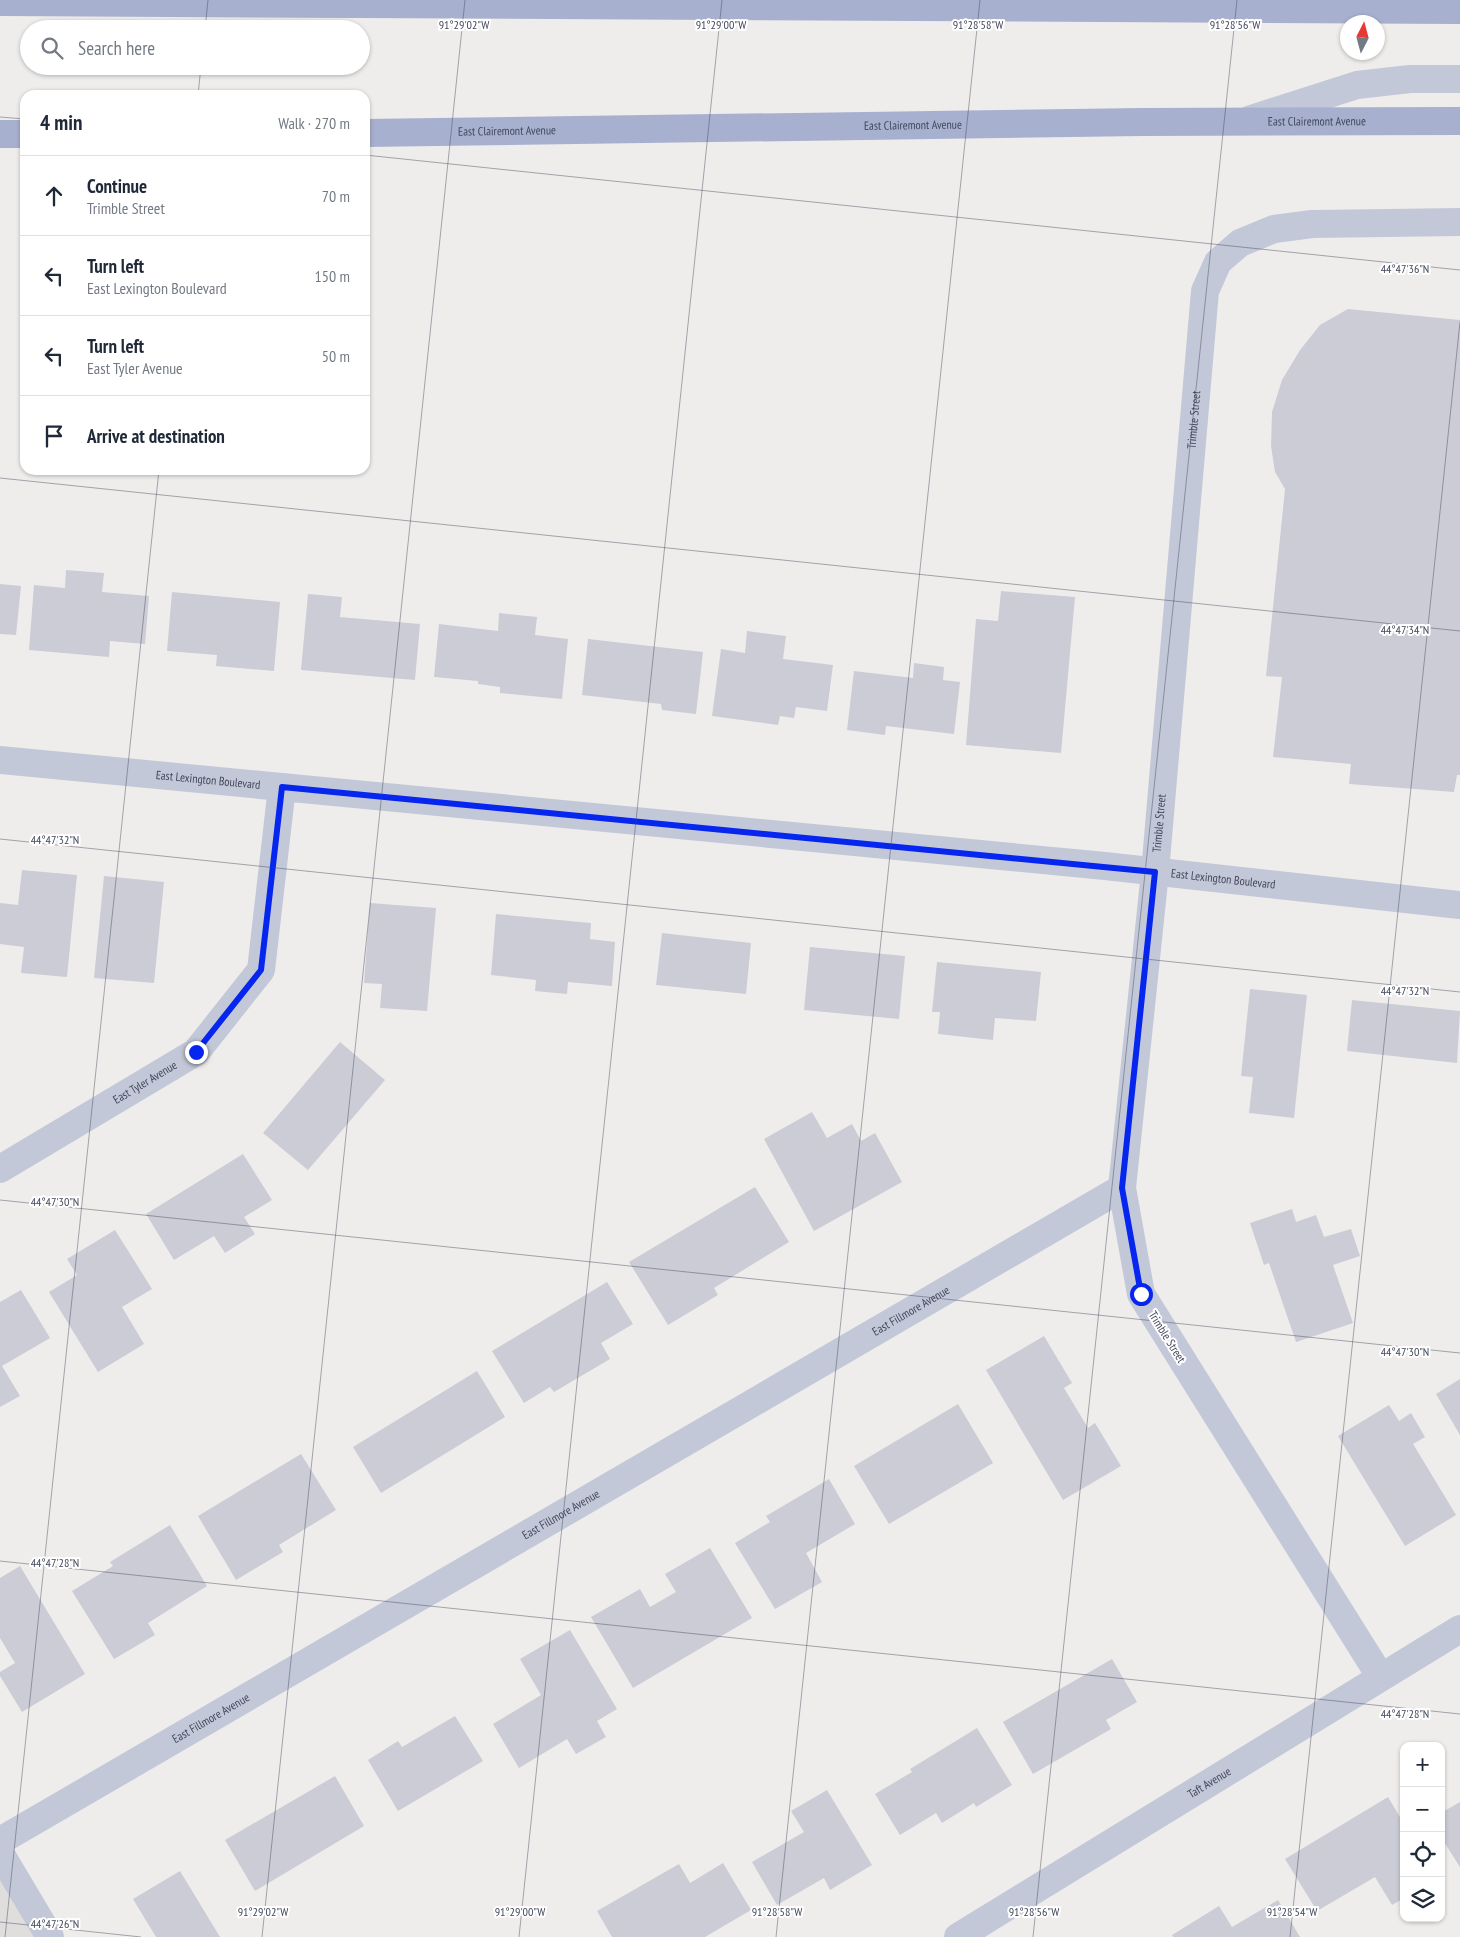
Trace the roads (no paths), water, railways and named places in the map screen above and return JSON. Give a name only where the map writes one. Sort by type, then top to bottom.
[{"type":"main road","points":[[0,2],[1460,10]]},
{"type":"main road","name":"East Clairemont Avenue","points":[[370,133],[1460,121]]},
{"type":"main road","points":[[0,134],[20,134]]},
{"type":"street","points":[[1244,122],[1358,85],[1410,79],[1460,79]]},
{"type":"street","name":"Trimble Street","points":[[1380,1676],[1141,1294],[1122,1188],[1155,872],[1205,291],[1218,262],[1240,243],[1274,229],[1312,224],[1460,222]]},
{"type":"street","name":"East Lexington Boulevard","points":[[0,760],[1155,872],[1460,905]]},
{"type":"street","name":"East Tyler Avenue","points":[[0,1169],[196,1052],[261,970],[282,787]]},
{"type":"street","name":"East Fillmore Avenue","points":[[0,1840],[1122,1188]]},
{"type":"street","name":"Taft Avenue","points":[[958,1937],[1380,1676],[1460,1629]]},
{"type":"street","points":[[0,1853],[50,1937]]}]
